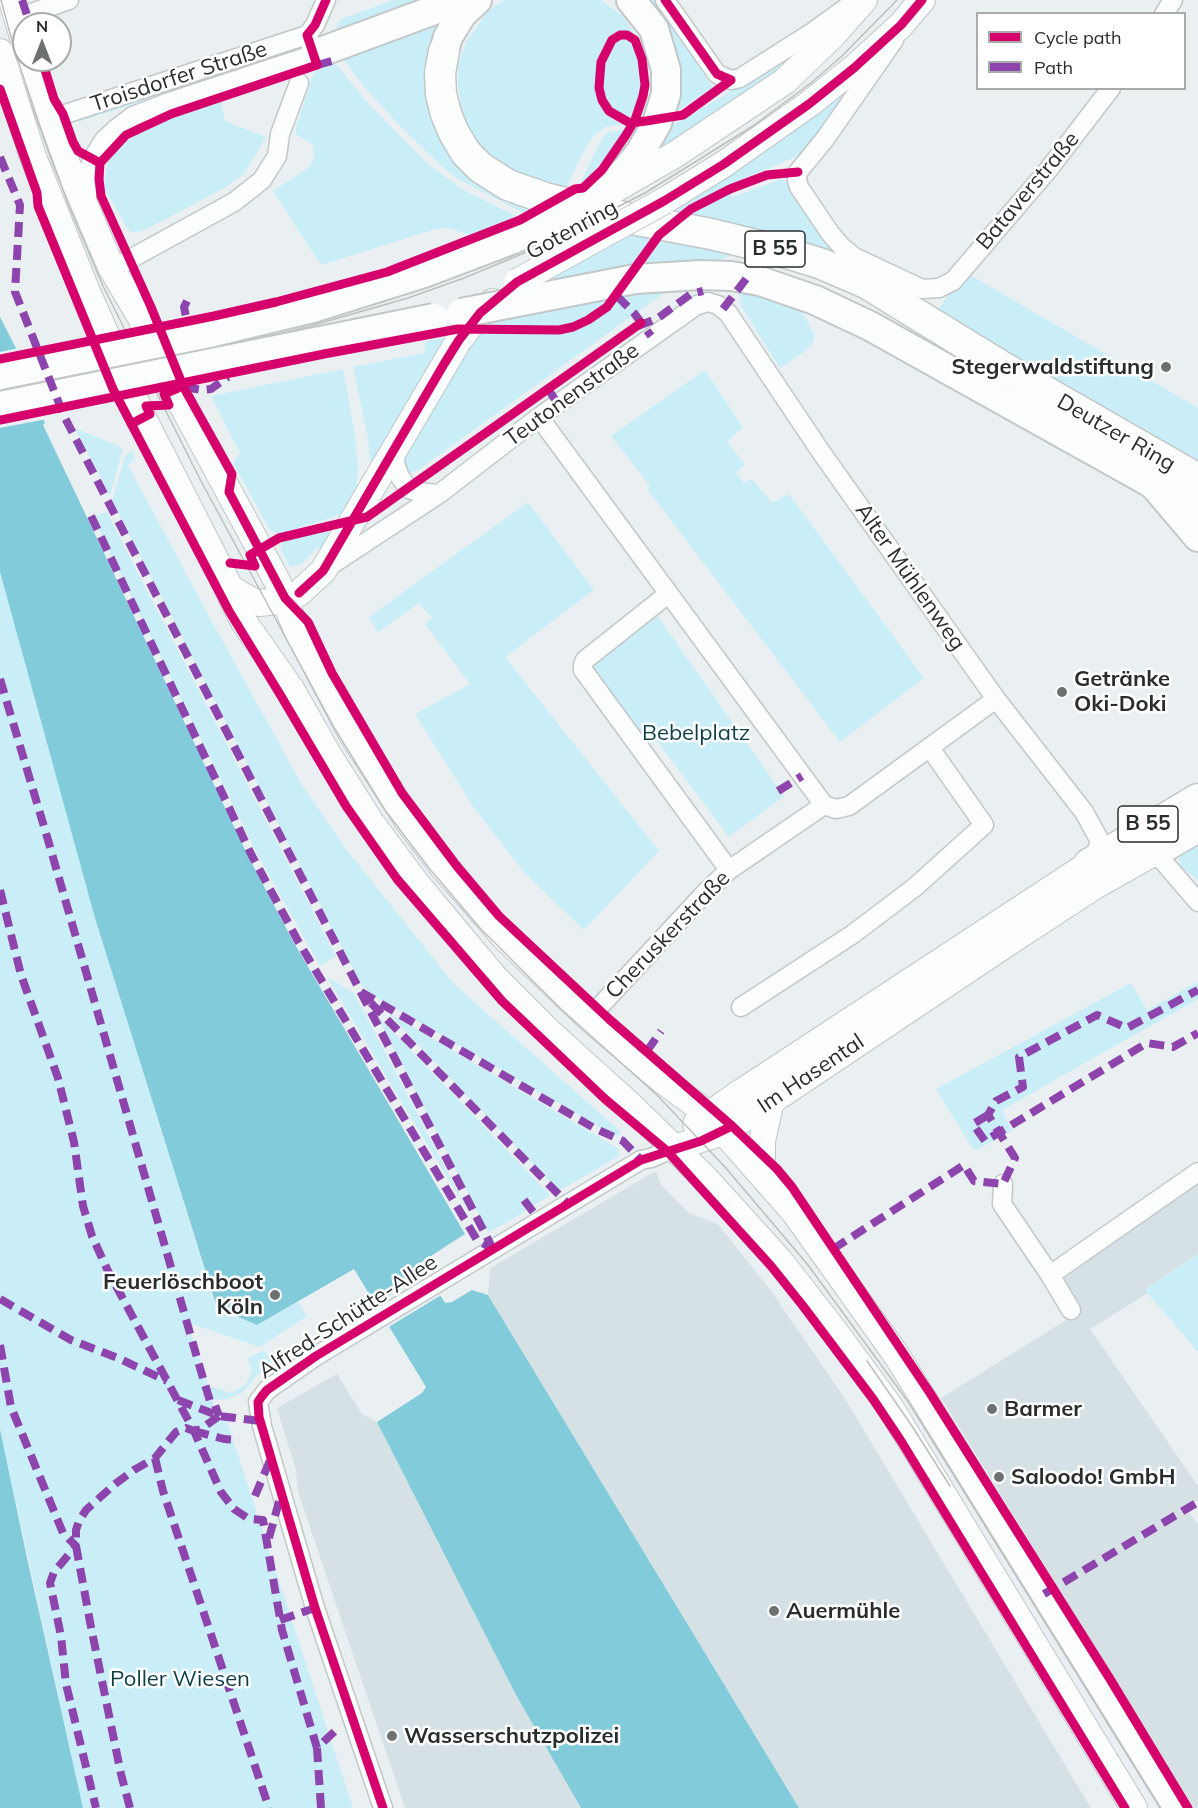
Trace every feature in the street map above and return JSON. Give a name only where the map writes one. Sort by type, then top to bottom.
[{"type":"highway","name":"Deutzer Ring","points":[[444,51],[440,73],[441,94],[454,133],[466,153],[481,168],[508,185],[545,198],[632,219],[711,234],[822,264],[866,283],[1001,366],[1198,479]]},
{"type":"highway","name":"Deutzer Ring","points":[[1153,484],[1198,509]]},
{"type":"highway","name":"B 55","points":[[1092,862],[1198,799]]},
{"type":"highway","name":"B 55","points":[[1155,852],[1198,827]]},
{"type":"main road","points":[[311,45],[460,0]]},
{"type":"main road","name":"Deutzer Ring","points":[[444,51],[448,37],[462,14],[477,0]]},
{"type":"main road","points":[[0,375],[214,332],[313,308],[435,269],[511,240],[594,201],[641,151],[662,111],[667,89],[666,70],[654,29],[631,0]]},
{"type":"main road","name":"Gotenring","points":[[594,201],[676,154],[785,81],[834,34],[864,0]]},
{"type":"main road","name":"Gotenring","points":[[323,571],[463,334],[480,314],[517,282],[664,201],[724,164],[854,69],[901,26],[922,0]]},
{"type":"main road","points":[[0,52],[32,154],[123,378],[230,588],[232,599],[244,622],[291,689],[329,756],[370,821],[416,883],[496,979],[548,1031],[632,1107],[704,1177],[780,1261],[833,1329],[890,1407],[1134,1808]]},
{"type":"main road","points":[[34,72],[87,213],[112,269],[141,318],[174,390],[292,596],[297,630],[351,733],[407,820],[442,866],[504,937],[589,1018],[662,1080],[722,1123],[795,1213],[897,1356],[1177,1808]]},
{"type":"main road","points":[[32,154],[50,119]]},
{"type":"main road","name":"Deutzer Ring","points":[[0,406],[635,279],[701,274],[732,276],[760,281],[815,300],[870,326],[1153,484]]},
{"type":"main road","name":"B 55","points":[[1153,484],[1198,537]]},
{"type":"main road","name":"Teutonenstraße","points":[[292,596],[323,571]]},
{"type":"main road","points":[[230,588],[259,603],[292,596]]},
{"type":"main road","name":"B 55","points":[[1092,862],[1154,819],[1198,784]]},
{"type":"main road","name":"Im Hasental","points":[[722,1123],[771,1101],[1093,887],[1155,852]]},
{"type":"main road","name":"Im Hasental","points":[[674,1148],[701,1141],[722,1123],[1092,862]]},
{"type":"main road","points":[[762,1174],[762,1141],[771,1101]]},
{"type":"street","points":[[38,12],[69,0]]},
{"type":"street","points":[[311,45],[315,25],[326,0]]},
{"type":"street","points":[[665,0],[717,74],[731,80],[740,78],[811,33],[857,0]]},
{"type":"street","name":"Bataverstraße","points":[[901,26],[891,46],[798,172],[797,180],[799,187],[830,233],[854,257],[922,289],[939,288],[953,281],[1048,170],[1109,90]]},
{"type":"street","name":"Troisdorfer Straße","points":[[50,119],[311,45]]},
{"type":"street","name":"Troisdorfer Straße","points":[[87,213],[88,173],[92,159],[104,141],[133,117],[311,45]]},
{"type":"street","points":[[112,269],[234,202],[261,180],[277,156],[280,134],[299,82]]},
{"type":"street","name":"Teutonenstraße","points":[[323,571],[439,494],[539,417],[688,311],[708,302]]},
{"type":"street","name":"Alter Mühlenweg","points":[[708,302],[718,305],[728,313],[821,452],[996,699],[1084,812],[1100,841],[1092,862]]},
{"type":"street","points":[[539,417],[824,805],[836,809],[849,806],[996,699]]},
{"type":"street","points":[[396,444],[395,463],[400,477],[409,489],[439,494]]},
{"type":"street","points":[[668,594],[585,660],[584,670],[729,870]]},
{"type":"street","points":[[741,1007],[861,928],[915,888],[984,825],[930,748]]},
{"type":"street","name":"Cheruskerstraße","points":[[589,1018],[729,870],[824,805]]},
{"type":"street","points":[[1155,852],[1198,902]]},
{"type":"street","name":"Alfred-Schütte-Allee","points":[[383,1808],[315,1608],[258,1410],[258,1402],[267,1390],[328,1348],[641,1160],[674,1148]]},
{"type":"street","points":[[1050,1275],[1198,1172]]},
{"type":"street","points":[[1003,1184],[1002,1204],[1071,1310]]},
{"type":"shaded area","points":[[656,1171],[661,1185],[690,1214],[718,1224],[771,1291],[844,1397],[1091,1808],[799,1808],[488,1295],[490,1268]]},
{"type":"shaded area","points":[[1198,1179],[1198,1254],[1145,1290],[1148,1293],[1090,1329],[1198,1486],[1198,1500],[1186,1508],[1198,1524],[1198,1808],[1194,1808],[941,1398],[1079,1312],[1058,1276]]},
{"type":"shaded area","points":[[337,1374],[362,1414],[377,1422],[516,1695],[581,1808],[405,1808],[298,1492],[296,1470],[277,1408]]},
{"type":"green space","points":[[394,0],[434,0],[336,32],[341,19]]},
{"type":"green space","points":[[504,0],[601,0],[623,16],[634,34],[617,32],[610,38],[602,51],[597,78],[597,92],[602,107],[613,117],[627,123],[605,127],[594,135],[580,158],[567,187],[563,190],[515,173],[497,163],[475,140],[462,110],[458,87],[458,68],[462,53],[467,41],[487,12]]},
{"type":"green space","points":[[645,0],[655,0],[713,88],[678,110],[681,85],[675,86]]},
{"type":"green space","points":[[444,18],[429,96],[540,206],[524,213],[458,179],[398,124],[344,60],[343,56]]},
{"type":"green space","points":[[827,26],[801,55],[658,155],[653,149],[660,138],[668,138],[673,125],[722,97]]},
{"type":"green space","points":[[627,38],[632,40],[635,46],[642,75],[641,97],[634,117],[612,110],[601,88],[603,65],[607,53],[615,42]]},
{"type":"green space","points":[[301,45],[303,50],[78,122],[77,117]]},
{"type":"green space","points":[[336,64],[367,102],[429,165],[465,191],[516,216],[471,235],[448,228],[436,229],[321,265],[273,191],[310,166],[314,158],[313,145],[296,134],[296,127],[314,72]]},
{"type":"green space","points":[[848,86],[851,88],[800,155],[728,185],[733,197],[782,179],[794,189],[857,266],[695,217],[673,208],[792,132]]},
{"type":"green space","points":[[221,100],[225,121],[266,137],[244,174],[224,188],[166,219],[142,231],[131,232],[104,187],[108,161],[117,148],[140,132],[172,116]]},
{"type":"green space","points":[[628,129],[595,173],[580,186],[604,136],[609,132]]},
{"type":"green space","points":[[639,227],[744,250],[693,272],[418,470],[410,473],[403,471],[402,452],[442,383],[489,321],[539,283]]},
{"type":"green space","points":[[965,272],[1198,408],[1198,460],[936,312]]},
{"type":"green space","points":[[739,290],[800,308],[814,334],[814,341],[804,352],[780,368],[741,306]]},
{"type":"green space","points":[[449,337],[371,469],[368,438],[353,367],[424,353],[426,341]]},
{"type":"green space","points":[[343,369],[355,436],[358,468],[356,491],[343,514],[278,534],[270,530],[233,463],[240,453],[211,396]]},
{"type":"green space","points":[[705,370],[743,428],[727,441],[745,465],[736,473],[744,483],[752,479],[772,503],[789,494],[924,678],[840,742],[647,489],[650,486],[611,436]]},
{"type":"green space","points":[[75,428],[123,448],[110,496]]},
{"type":"green space","points":[[132,451],[135,459],[128,465],[211,620],[302,785],[346,849],[454,984],[621,1132],[620,1135],[615,1136],[371,994],[362,986],[112,501],[125,456]]},
{"type":"green space","points":[[528,502],[594,590],[505,657],[659,851],[584,930],[524,872],[474,808],[415,714],[470,684],[425,624],[432,618],[419,603],[378,632],[369,617]]},
{"type":"green space","points":[[106,511],[336,956],[320,966],[257,854],[93,518]]},
{"type":"green space","points":[[331,527],[335,530],[323,550],[317,547],[302,564],[290,567],[281,550],[281,545],[285,540]]},
{"type":"green space","name":"Poller Wiesen","points":[[0,572],[95,918],[216,1308],[257,1325],[298,1302],[307,1316],[260,1347],[195,1325],[189,1327],[209,1388],[214,1387],[230,1393],[246,1385],[252,1369],[247,1359],[264,1350],[274,1364],[257,1375],[243,1392],[227,1399],[212,1400],[217,1418],[227,1421],[353,1808],[83,1808],[0,1429]]},
{"type":"green space","name":"Bebelplatz","points":[[654,611],[784,796],[729,837],[658,742],[644,745],[589,670],[589,663]]},
{"type":"green space","points":[[1198,839],[1198,880],[1180,866],[1179,856],[1184,847]]},
{"type":"green space","points":[[327,977],[354,993],[470,1215],[387,1078]]},
{"type":"green space","points":[[1198,982],[1198,999],[1002,1110],[1012,1131],[974,1151],[936,1089],[1131,983],[1147,1010]]},
{"type":"green space","points":[[387,1012],[619,1149],[619,1156],[561,1190],[555,1187]]},
{"type":"green space","points":[[376,1014],[550,1195],[488,1232]]},
{"type":"green space","points":[[1198,1254],[1198,1352],[1145,1290]]},
{"type":"water","points":[[0,317],[21,358],[45,423],[43,425],[248,856],[294,943],[465,1234],[420,1263],[445,1303],[452,1302],[472,1290],[488,1295],[799,1808],[581,1808],[516,1695],[377,1422],[422,1393],[426,1387],[354,1269],[257,1325],[217,1308],[95,918],[0,572]]},
{"type":"water","points":[[0,1429],[27,1558],[83,1808],[0,1808]]},
{"type":"pier","points":[[19,348],[47,419],[0,428],[0,352]]},
{"type":"pier","points":[[429,1271],[443,1294],[387,1328],[373,1305]]},
{"type":"tram line","points":[[1,0],[15,52],[42,132],[69,206],[103,286],[202,483],[335,729],[385,810],[429,868],[480,928],[562,1010],[656,1094],[725,1167],[808,1265],[909,1403],[1160,1808]]},
{"type":"tram line","points":[[0,392],[224,347],[307,327],[408,298],[534,249],[645,193],[753,126],[812,82],[842,56],[897,0]]},
{"type":"tram line","points":[[867,1361],[950,1486]]},
{"type":"marked path","points":[[22,0],[26,12]]},
{"type":"marked path","points":[[317,65],[339,59]]},
{"type":"marked path","points":[[0,157],[20,205],[15,292],[64,416],[493,1249]]},
{"type":"marked path","points":[[723,309],[749,275]]},
{"type":"marked path","points":[[638,326],[658,318],[691,294],[703,291]]},
{"type":"marked path","points":[[617,296],[634,313],[651,336]]},
{"type":"marked path","points":[[187,301],[184,307],[187,322]]},
{"type":"marked path","points":[[184,387],[211,389],[228,377]]},
{"type":"marked path","points":[[548,389],[558,404]]},
{"type":"marked path","points":[[91,516],[251,854],[298,941],[477,1240],[493,1249]]},
{"type":"marked path","points":[[0,679],[200,1368],[210,1401],[215,1405],[219,1416]]},
{"type":"marked path","points":[[778,791],[802,776]]},
{"type":"marked path","points":[[0,890],[21,975],[58,1078],[74,1142],[83,1206],[92,1236],[107,1269],[194,1431],[221,1492],[234,1509],[249,1519],[263,1520],[282,1630],[317,1748]]},
{"type":"marked path","points":[[833,1249],[964,1165],[974,1181],[1003,1184],[1015,1158],[988,1115],[996,1101],[1023,1087],[1019,1057],[1097,1015],[1127,1028],[1198,990]]},
{"type":"marked path","points":[[361,992],[594,1128],[623,1141],[641,1160]]},
{"type":"marked path","points":[[371,1003],[568,1204]]},
{"type":"marked path","points":[[647,1051],[661,1031]]},
{"type":"marked path","points":[[988,1115],[973,1124],[985,1141],[1147,1043],[1173,1047],[1198,1033]]},
{"type":"marked path","points":[[524,1200],[540,1221]]},
{"type":"marked path","points":[[0,1299],[71,1340],[118,1358],[167,1381]]},
{"type":"marked path","points":[[0,1345],[11,1407],[63,1533],[76,1546],[54,1572],[50,1583],[61,1636],[66,1684],[96,1808]]},
{"type":"marked path","points":[[178,1400],[219,1416],[260,1421]]},
{"type":"marked path","points":[[130,1808],[91,1627],[76,1546],[76,1530],[86,1510],[115,1484],[155,1458],[176,1432],[186,1428],[194,1431],[201,1429],[219,1416]]},
{"type":"marked path","points":[[194,1431],[224,1439],[239,1440]]},
{"type":"marked path","points":[[155,1458],[163,1491],[269,1808]]},
{"type":"marked path","points":[[255,1496],[271,1458]]},
{"type":"marked path","points":[[269,1538],[280,1498]]},
{"type":"marked path","points":[[1044,1594],[1198,1502]]},
{"type":"marked path","points":[[280,1620],[315,1608]]},
{"type":"marked path","points":[[321,1808],[317,1748],[335,1731]]},
{"type":"cycle path","points":[[326,0],[315,25],[307,35],[317,65],[171,114],[126,135],[100,163],[101,196],[151,307],[183,386],[232,474],[229,492],[285,598],[308,622],[332,673],[402,793],[456,865],[499,916],[609,1019],[732,1126],[777,1169],[792,1187],[930,1393],[1110,1679],[1188,1808]]},
{"type":"cycle path","points":[[0,359],[214,316],[387,272],[520,220],[575,189],[583,188],[602,170],[626,135],[635,120],[643,96],[645,85],[642,59],[635,40],[627,35],[620,35],[612,40],[601,62],[599,88],[602,100],[609,111],[630,123],[646,121],[683,115],[731,80],[717,74],[665,0]]},
{"type":"cycle path","points":[[299,593],[323,571],[444,364],[480,313],[517,282],[664,201],[724,164],[809,104],[854,68],[901,25],[922,0]]},
{"type":"cycle path","points":[[46,72],[54,99],[63,114],[78,151],[100,163]]},
{"type":"cycle path","points":[[0,89],[37,193],[38,206],[113,389],[229,611],[346,806],[397,879],[502,1001],[605,1099],[667,1151],[771,1266],[803,1306],[873,1399],[901,1441],[1125,1808]]},
{"type":"cycle path","points":[[0,420],[458,329],[559,330],[573,327],[607,307],[659,235],[691,209],[730,189],[767,175],[798,172]]},
{"type":"cycle path","points":[[230,563],[255,566],[250,555],[279,538],[367,517],[641,323]]},
{"type":"cycle path","points":[[131,424],[150,414],[146,406],[169,405],[164,394],[178,388]]},
{"type":"cycle path","points":[[383,1808],[315,1608],[259,1417],[258,1402],[267,1390],[316,1356],[641,1160],[701,1141],[732,1126]]},
{"type":"place","name":"Stegerwaldstiftung","points":[[1166,367]]},
{"type":"place","name":"Getränke Oki-Doki","points":[[1062,692]]},
{"type":"place","name":"Feuerlöschboot Köln","points":[[275,1295]]},
{"type":"place","name":"Barmer","points":[[992,1409]]},
{"type":"place","name":"Saloodo! GmbH","points":[[999,1477]]},
{"type":"place","name":"Auermühle","points":[[774,1611]]},
{"type":"place","name":"Wasserschutzpolizei","points":[[392,1736]]}]
